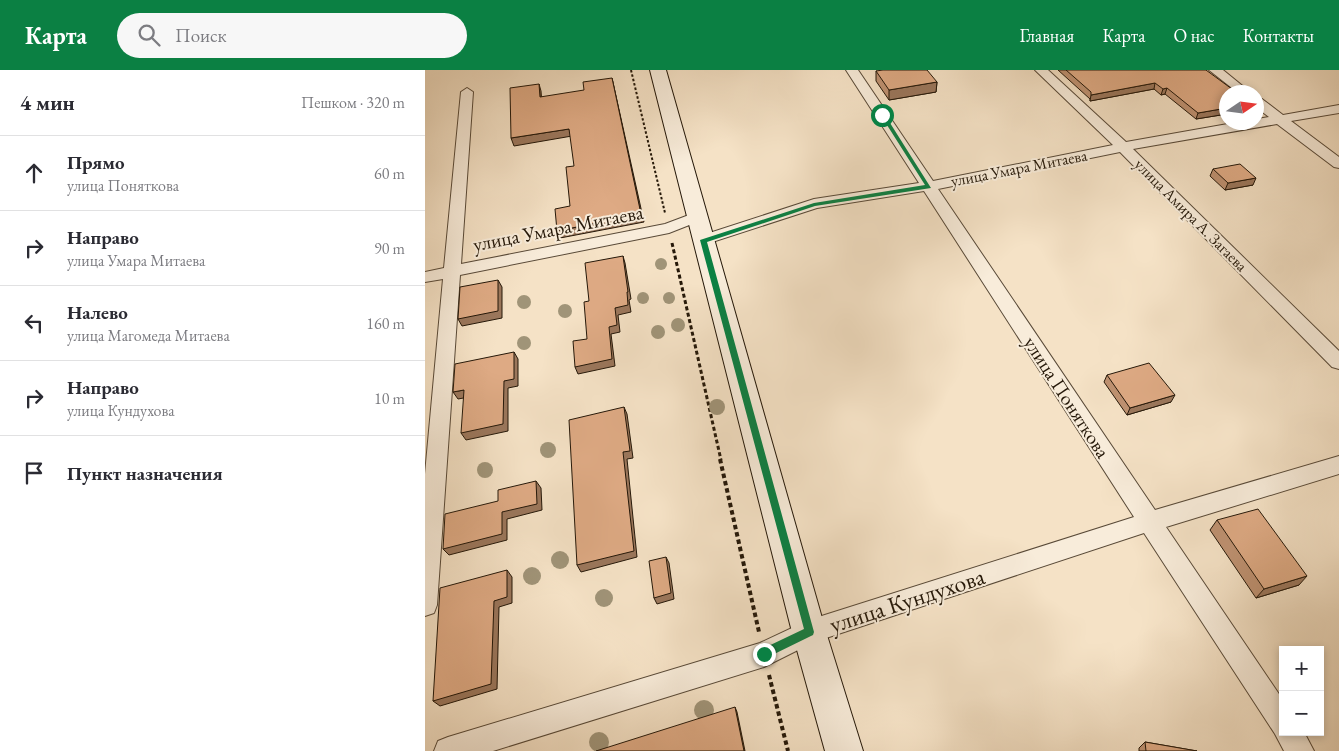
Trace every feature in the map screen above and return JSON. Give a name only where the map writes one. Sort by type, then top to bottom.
[{"type":"street","points":[[658,70],[809,632],[844,751]]},
{"type":"street","name":"улица Поняткова","points":[[852,70],[1279,718]]},
{"type":"street","name":"улица Амира А. Загаева","points":[[1041,70],[1123,147],[1339,362]]},
{"type":"street","points":[[1215,70],[1235,85]]},
{"type":"street","points":[[425,605],[454,271],[467,92]]},
{"type":"street","points":[[1264,107],[1339,164]]},
{"type":"street","name":"улица Умара Митаева","points":[[425,277],[669,228],[700,229],[814,204],[929,186],[1123,147],[1282,121],[1339,109]]},
{"type":"street","name":"улица Кундухова","points":[[448,751],[764,654],[809,632],[1149,522],[1339,465]]},
{"type":"street","points":[[1291,736],[1301,751]]},
{"type":"path","points":[[631,70],[669,228],[764,654],[788,751]]},
{"type":"building","points":[[927,70],[937,82],[889,90],[876,71]]},
{"type":"building","points":[[1066,70],[1206,70],[1226,85],[1219,85],[1219,109],[1198,113],[1167,88],[1163,89],[1155,83],[1091,95],[1091,92]]},
{"type":"building","points":[[612,78],[641,214],[557,231],[555,209],[570,206],[566,167],[574,166],[569,129],[511,138],[510,88],[539,84],[540,97],[584,90],[583,82]]},
{"type":"building","points":[[1240,164],[1256,178],[1228,183],[1213,169]]},
{"type":"building","points":[[623,256],[628,305],[615,308],[617,325],[609,327],[612,359],[575,367],[573,341],[587,339],[584,302],[589,301],[585,263]]},
{"type":"building","points":[[498,280],[498,311],[458,319],[460,287]]},
{"type":"building","points":[[514,352],[514,379],[504,381],[503,424],[461,433],[464,390],[453,392],[455,364]]},
{"type":"building","points":[[1149,363],[1175,395],[1130,408],[1107,375]]},
{"type":"building","points":[[624,407],[630,451],[623,452],[634,551],[577,565],[569,420]]},
{"type":"building","points":[[536,481],[537,504],[502,512],[502,534],[443,549],[445,514],[498,501],[498,490]]},
{"type":"building","points":[[1258,509],[1307,576],[1264,589],[1217,520]]},
{"type":"building","points":[[666,557],[671,593],[654,598],[649,561]]},
{"type":"building","points":[[507,570],[507,597],[494,601],[491,684],[433,701],[440,588]]},
{"type":"building","points":[[735,707],[744,751],[596,751]]},
{"type":"building","points":[[1145,742],[1197,751],[1146,751]]},
{"type":"route","points":[[764,654],[809,632],[703,240],[814,204],[929,186],[882,115]]}]
